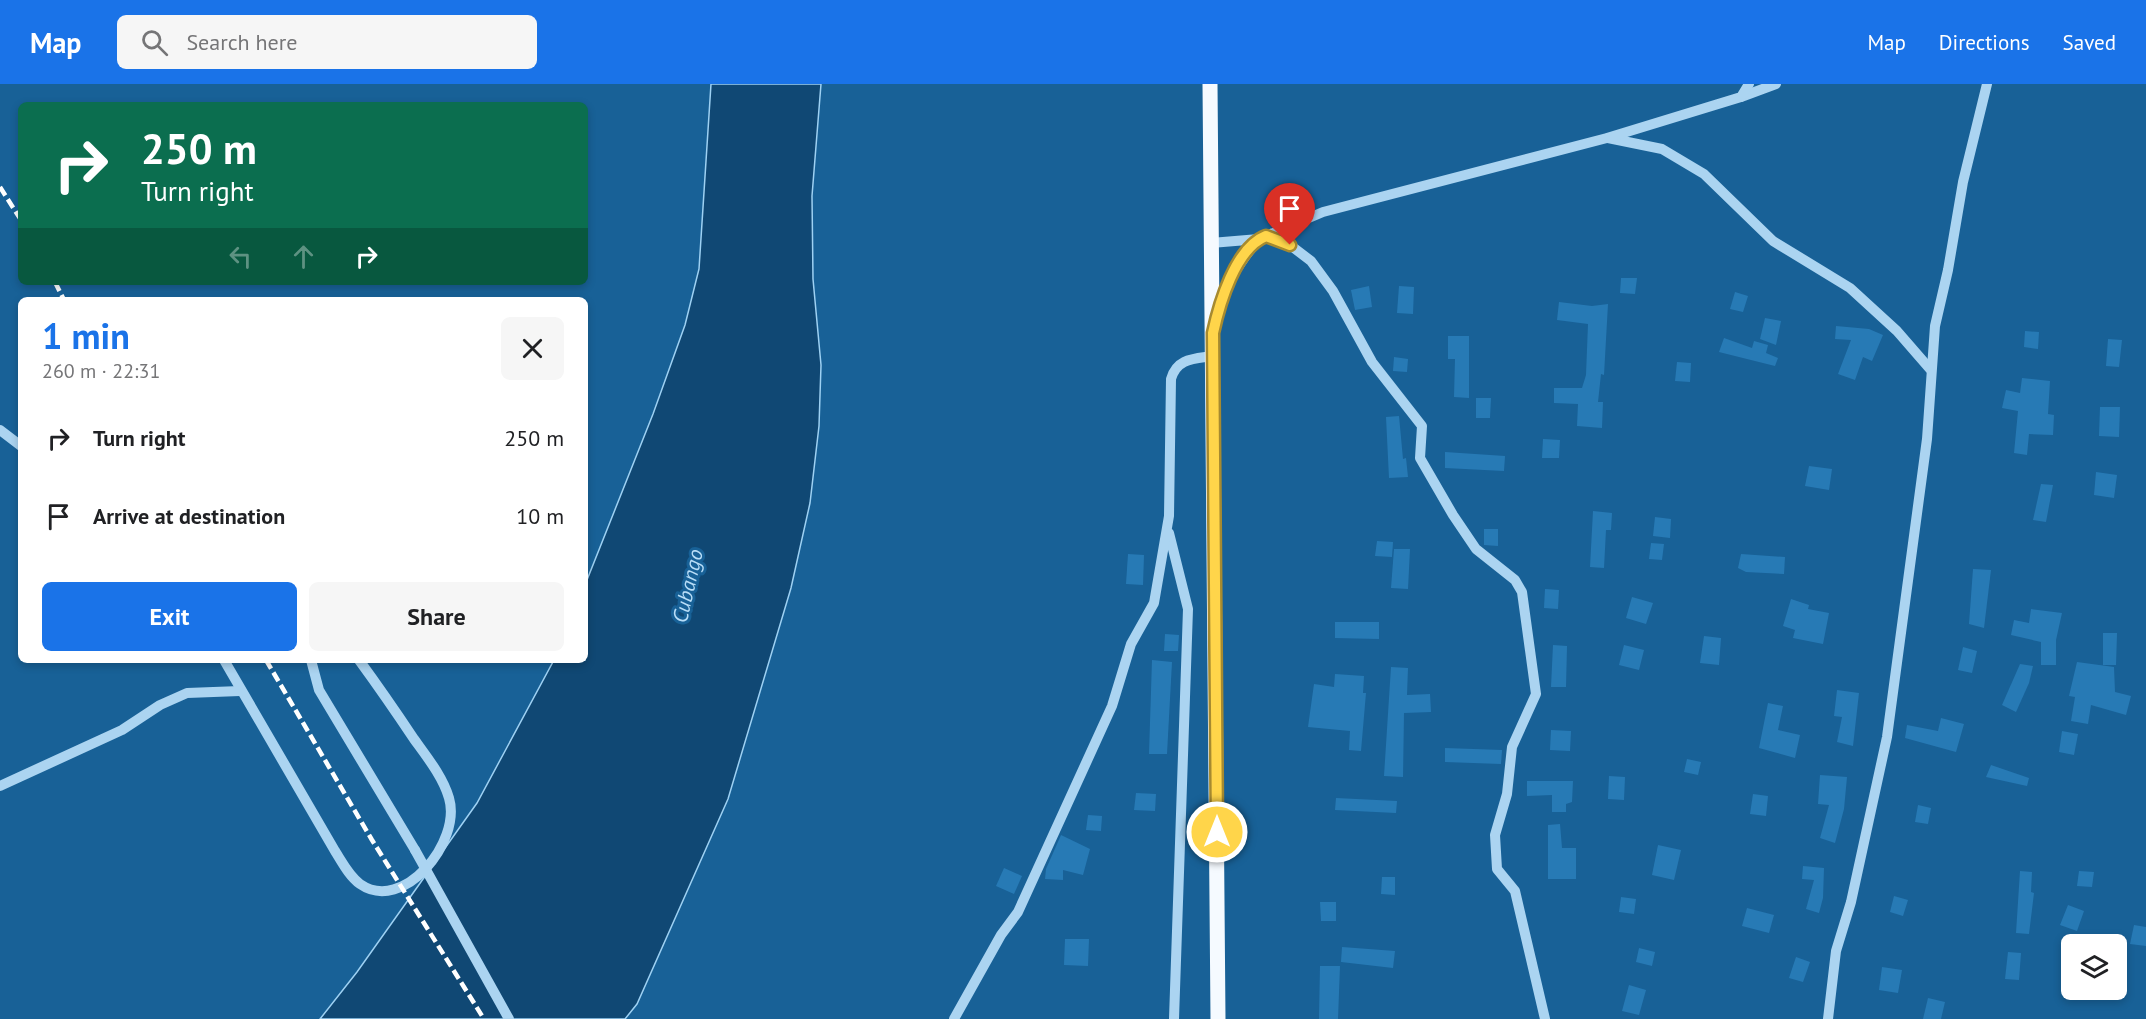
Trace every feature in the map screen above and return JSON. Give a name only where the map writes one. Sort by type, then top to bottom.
[{"type":"main road","points":[[1210,84],[1218,1019]]},
{"type":"street","points":[[1741,97],[1749,84]]},
{"type":"street","points":[[1211,243],[1262,237],[1323,212],[1607,138],[1776,84]]},
{"type":"street","points":[[1828,1019],[1836,951],[1853,892],[1887,736],[1927,439],[1930,369],[1935,326],[1964,182],[1987,84]]},
{"type":"street","points":[[1607,138],[1662,149],[1704,174],[1773,241],[1811,265],[1831,274],[1850,288],[1898,331],[1930,369]]},
{"type":"street","points":[[1213,333],[1221,296],[1242,259],[1262,237]]},
{"type":"street","points":[[1262,237],[1290,245],[1311,261],[1333,291],[1372,362],[1422,426],[1420,458],[1466,536],[1476,549],[1515,580],[1522,592],[1536,694],[1512,747],[1507,794],[1495,835],[1497,869],[1515,891],[1545,1019]]},
{"type":"street","points":[[954,1019],[1002,935],[1018,912],[1112,706],[1131,644],[1154,603],[1168,530],[1171,379],[1174,370],[1182,361],[1213,356]]},
{"type":"street","points":[[0,430],[18,444]]},
{"type":"street","points":[[1168,530],[1188,609],[1173,1019]]},
{"type":"street","points":[[226,663],[334,852],[361,885],[370,888],[393,889],[430,866],[443,847],[450,828],[450,798],[434,767],[361,663]]},
{"type":"street","points":[[312,663],[319,690],[415,850],[509,1019]]},
{"type":"street","points":[[0,786],[122,730],[160,705],[187,693],[240,691]]},
{"type":"water","name":"Cubango","points":[[711,84],[821,84],[812,196],[813,279],[821,365],[819,426],[810,503],[791,588],[728,799],[637,1004],[625,1019],[320,1019],[357,972],[477,803],[552,663],[588,663],[588,577],[653,414],[685,325],[699,269]]},
{"type":"building","points":[[1621,278],[1637,278],[1635,294],[1620,293]]},
{"type":"building","points":[[1369,286],[1372,307],[1355,310],[1351,290]]},
{"type":"building","points":[[1399,286],[1414,287],[1413,314],[1397,313]]},
{"type":"building","points":[[1735,292],[1748,296],[1743,312],[1730,309]]},
{"type":"building","points":[[1559,302],[1592,306],[1608,304],[1604,375],[1601,374],[1598,402],[1603,402],[1602,428],[1577,426],[1578,404],[1554,403],[1554,388],[1582,388],[1586,375],[1588,324],[1557,320]]},
{"type":"building","points":[[1765,318],[1781,321],[1776,345],[1760,339]]},
{"type":"building","points":[[1836,326],[1869,329],[1883,335],[1872,361],[1863,357],[1855,380],[1838,374],[1851,340],[1835,339]]},
{"type":"building","points":[[2025,331],[2039,332],[2038,349],[2024,347]]},
{"type":"building","points":[[1448,336],[1469,336],[1469,398],[1454,397],[1455,359],[1448,359]]},
{"type":"building","points":[[1724,338],[1752,348],[1754,341],[1768,345],[1766,353],[1778,358],[1775,366],[1719,352]]},
{"type":"building","points":[[2108,339],[2122,340],[2119,367],[2106,366]]},
{"type":"building","points":[[1394,357],[1408,359],[1407,372],[1393,371]]},
{"type":"building","points":[[1677,362],[1691,363],[1690,382],[1675,381]]},
{"type":"building","points":[[2022,378],[2050,381],[2048,414],[2054,415],[2053,435],[2029,434],[2027,455],[2014,453],[2018,411],[2002,408],[2006,390],[2020,393]]},
{"type":"building","points":[[1476,398],[1491,398],[1490,418],[1476,418]]},
{"type":"building","points":[[2100,407],[2120,407],[2119,437],[2099,436]]},
{"type":"building","points":[[1399,416],[1403,459],[1406,458],[1408,477],[1389,478],[1386,417]]},
{"type":"building","points":[[1543,439],[1560,440],[1559,458],[1542,458]]},
{"type":"building","points":[[1445,452],[1505,456],[1504,471],[1445,468]]},
{"type":"building","points":[[1809,466],[1832,469],[1829,490],[1805,486]]},
{"type":"building","points":[[2096,472],[2117,475],[2114,498],[2094,495]]},
{"type":"building","points":[[2041,484],[2053,485],[2046,522],[2033,520]]},
{"type":"building","points":[[1593,511],[1612,513],[1611,530],[1606,530],[1604,568],[1590,567]]},
{"type":"building","points":[[1655,517],[1671,519],[1670,538],[1653,536]]},
{"type":"building","points":[[1484,529],[1498,529],[1498,546],[1484,545]]},
{"type":"building","points":[[1377,541],[1393,542],[1392,557],[1375,556]]},
{"type":"building","points":[[1651,543],[1664,544],[1662,560],[1649,559]]},
{"type":"building","points":[[1394,549],[1410,549],[1408,589],[1391,588]]},
{"type":"building","points":[[1128,554],[1144,555],[1143,585],[1126,584]]},
{"type":"building","points":[[1741,554],[1785,557],[1784,574],[1746,572],[1738,568]]},
{"type":"building","points":[[1973,569],[1991,570],[1984,628],[1969,624]]},
{"type":"building","points":[[1545,589],[1559,590],[1558,609],[1544,608]]},
{"type":"building","points":[[1632,597],[1653,603],[1646,624],[1626,618]]},
{"type":"building","points":[[1791,599],[1809,605],[1808,609],[1829,613],[1823,644],[1793,638],[1795,630],[1783,626]]},
{"type":"building","points":[[2031,609],[2062,613],[2056,640],[2056,665],[2041,665],[2041,642],[2011,635],[2014,620],[2029,623]]},
{"type":"building","points":[[1335,622],[1379,622],[1379,639],[1335,638]]},
{"type":"building","points":[[2103,633],[2117,633],[2116,665],[2103,665]]},
{"type":"building","points":[[1165,634],[1179,635],[1178,651],[1164,651]]},
{"type":"building","points":[[1704,636],[1721,638],[1719,665],[1700,663]]},
{"type":"building","points":[[1553,645],[1567,646],[1566,687],[1551,687]]},
{"type":"building","points":[[1624,645],[1644,650],[1639,670],[1619,665]]},
{"type":"building","points":[[1963,647],[1977,651],[1972,673],[1958,670]]},
{"type":"building","points":[[1152,660],[1172,662],[1167,754],[1149,754]]},
{"type":"building","points":[[2077,662],[2114,667],[2115,692],[2131,696],[2126,715],[2091,705],[2088,724],[2071,721],[2075,697],[2069,696]]},
{"type":"building","points":[[2020,664],[2033,666],[2029,683],[2016,712],[2002,705]]},
{"type":"building","points":[[1391,667],[1408,668],[1407,695],[1430,694],[1431,712],[1404,713],[1403,777],[1384,776]]},
{"type":"building","points":[[1335,674],[1364,676],[1363,693],[1366,693],[1361,751],[1349,750],[1350,731],[1308,727],[1314,684],[1334,687]]},
{"type":"building","points":[[1837,690],[1859,693],[1853,746],[1837,742],[1842,717],[1834,716]]},
{"type":"building","points":[[1768,703],[1783,706],[1778,730],[1800,735],[1795,758],[1759,748]]},
{"type":"building","points":[[1941,718],[1964,724],[1956,752],[1905,738],[1907,725],[1938,731]]},
{"type":"building","points":[[1551,730],[1571,731],[1570,751],[1550,750]]},
{"type":"building","points":[[2062,731],[2078,734],[2074,755],[2059,752]]},
{"type":"building","points":[[1445,748],[1502,750],[1501,764],[1445,762]]},
{"type":"building","points":[[1687,759],[1701,762],[1698,775],[1684,772]]},
{"type":"building","points":[[1991,765],[2029,778],[2027,786],[1986,777]]},
{"type":"building","points":[[1820,775],[1847,777],[1844,809],[1835,843],[1820,838],[1829,805],[1818,804]]},
{"type":"building","points":[[1609,776],[1625,777],[1624,800],[1608,799]]},
{"type":"building","points":[[1527,781],[1573,781],[1572,802],[1566,804],[1566,812],[1552,812],[1552,795],[1527,796]]},
{"type":"building","points":[[1136,793],[1156,794],[1155,811],[1134,810]]},
{"type":"building","points":[[1753,794],[1768,796],[1766,816],[1750,814]]},
{"type":"building","points":[[1336,798],[1397,801],[1396,813],[1335,810]]},
{"type":"building","points":[[1918,805],[1931,808],[1928,824],[1915,822]]},
{"type":"building","points":[[1088,815],[1102,816],[1101,831],[1086,830]]},
{"type":"building","points":[[1560,824],[1562,848],[1576,848],[1576,879],[1548,879],[1548,825]]},
{"type":"building","points":[[1061,835],[1090,849],[1083,875],[1063,870],[1063,880],[1045,879],[1046,869]]},
{"type":"building","points":[[1658,845],[1681,850],[1674,880],[1652,875]]},
{"type":"building","points":[[1803,866],[1824,868],[1823,898],[1819,913],[1806,909],[1814,880],[1802,879]]},
{"type":"building","points":[[1004,868],[1022,876],[1014,894],[996,886]]},
{"type":"building","points":[[2020,871],[2032,872],[2031,892],[2034,893],[2029,934],[2016,933]]},
{"type":"building","points":[[2079,871],[2094,872],[2092,887],[2077,886]]},
{"type":"building","points":[[1382,877],[1395,877],[1395,895],[1381,894]]},
{"type":"building","points":[[1894,896],[1908,900],[1903,916],[1890,912]]},
{"type":"building","points":[[1621,897],[1636,899],[1634,914],[1619,912]]},
{"type":"building","points":[[1320,902],[1336,902],[1336,921],[1321,921]]},
{"type":"building","points":[[2068,905],[2084,911],[2077,931],[2060,925]]},
{"type":"building","points":[[1747,908],[1774,915],[1769,933],[1742,926]]},
{"type":"building","points":[[2134,925],[2146,927],[2146,946],[2130,944]]},
{"type":"building","points":[[1065,939],[1089,939],[1088,966],[1064,965]]},
{"type":"building","points":[[1342,947],[1395,951],[1393,968],[1341,962]]},
{"type":"building","points":[[1639,948],[1655,952],[1652,966],[1636,962]]},
{"type":"building","points":[[2008,952],[2021,953],[2019,980],[2005,979]]},
{"type":"building","points":[[1796,957],[1810,962],[1803,982],[1789,978]]},
{"type":"building","points":[[1320,966],[1340,966],[1338,1019],[1319,1019]]},
{"type":"building","points":[[1882,967],[1902,970],[1898,993],[1879,990]]},
{"type":"building","points":[[1629,985],[1646,990],[1639,1015],[1622,1011]]},
{"type":"building","points":[[1928,998],[1945,1002],[1941,1019],[1923,1019]]},
{"type":"railway","points":[[0,187],[18,215]]},
{"type":"railway","points":[[56,285],[62,297]]},
{"type":"railway","points":[[268,663],[372,840],[484,1019]]},
{"type":"route","points":[[1217,832],[1213,333],[1221,296],[1242,259],[1259,239],[1266,236],[1290,245]]}]
